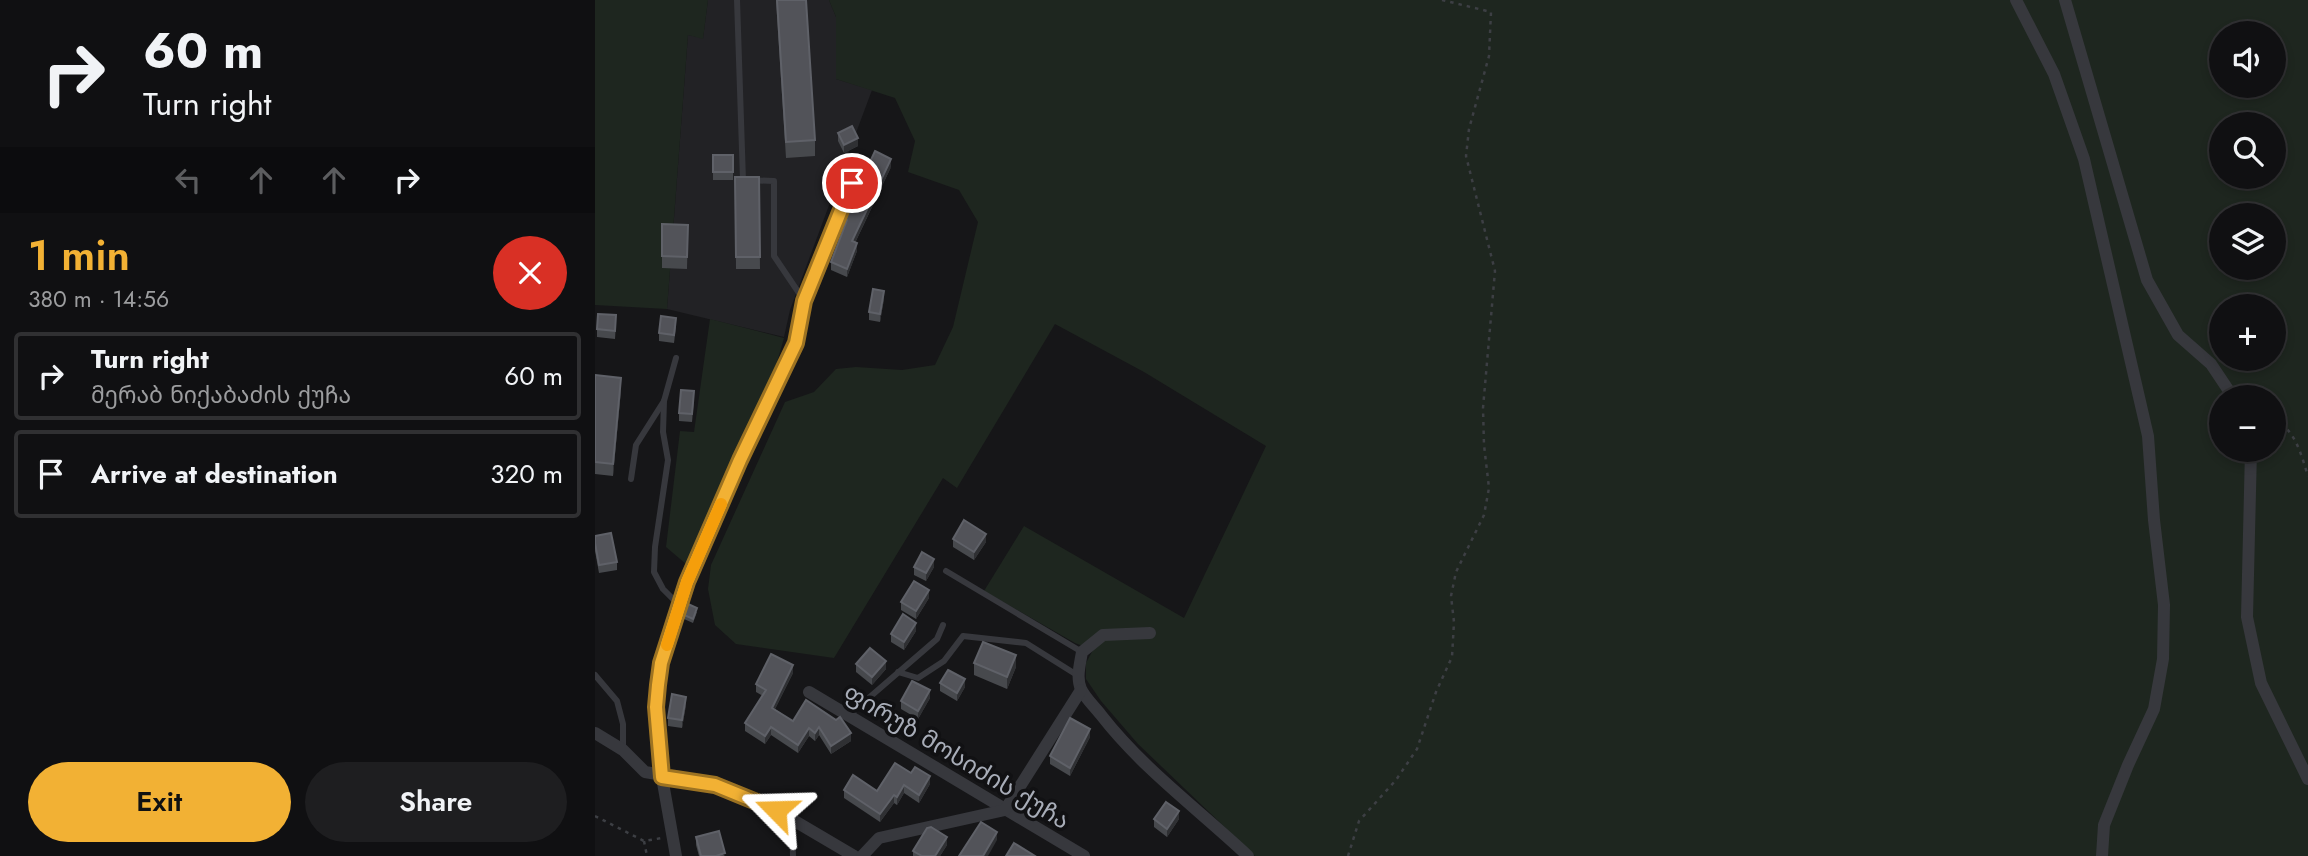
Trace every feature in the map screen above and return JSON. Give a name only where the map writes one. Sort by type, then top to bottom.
[{"type":"street","points":[[2016,0],[2054,74],[2084,159],[2148,436],[2164,605],[2163,659],[2154,709],[2104,825],[2102,856]]},
{"type":"street","points":[[2065,0],[2147,280],[2178,335],[2211,363],[2225,385]]},
{"type":"street","points":[[676,856],[662,777],[656,707],[661,663],[687,582],[740,460],[796,343],[804,301],[852,183]]},
{"type":"street","points":[[2251,462],[2247,617],[2260,683],[2308,779]]},
{"type":"street","points":[[1150,633],[1103,635],[1082,652],[1079,676],[1081,690],[1132,751],[1160,779],[1208,818],[1248,856]]},
{"type":"street","points":[[862,856],[879,838],[1005,810],[1081,690]]},
{"type":"street","name":"ფირუზ მოსიძის ქუჩა","points":[[809,692],[1084,856]]},
{"type":"street","points":[[595,733],[623,750],[645,772],[715,785],[776,810],[854,856]]},
{"type":"lane","points":[[737,0],[743,180],[774,181],[774,256],[804,301]]},
{"type":"lane","points":[[676,358],[664,401],[663,432],[668,460],[655,547],[654,572],[663,589],[680,606]]},
{"type":"lane","points":[[631,479],[636,445],[664,401]]},
{"type":"lane","points":[[946,571],[1082,652]]},
{"type":"lane","points":[[847,716],[937,639],[943,625]]},
{"type":"lane","points":[[898,673],[918,678],[944,661],[963,636],[1026,643],[1079,676]]},
{"type":"lane","points":[[595,675],[617,701],[623,724],[623,750]]},
{"type":"lane","points":[[792,819],[793,856]]},
{"type":"path","points":[[1348,856],[1359,821],[1397,780],[1417,749],[1436,692],[1452,657],[1454,622],[1451,596],[1456,572],[1484,515],[1489,488],[1483,408],[1495,271],[1466,156],[1469,129],[1489,56],[1491,12],[1442,0]]},
{"type":"path","points":[[2286,430],[2296,442],[2308,476]]},
{"type":"path","points":[[595,816],[644,841],[671,837]]},
{"type":"path","points":[[644,841],[647,856]]},
{"type":"shaded area","points":[[595,0],[708,0],[703,39],[688,35],[667,309],[595,305]]},
{"type":"shaded area","points":[[708,0],[829,0],[836,17],[836,79],[872,90],[790,310],[784,337],[667,309],[688,35],[703,38]]},
{"type":"shaded area","points":[[829,0],[2308,0],[2308,856],[1255,856],[1138,744],[1101,701],[1086,679],[1086,663],[1093,650],[1075,643],[984,591],[1024,526],[1184,618],[1266,446],[1144,372],[1055,324],[957,488],[943,478],[834,658],[736,644],[715,625],[708,589],[711,565],[785,402],[814,392],[836,369],[856,367],[902,370],[935,365],[953,327],[978,222],[959,190],[908,172],[915,141],[895,98],[836,79],[836,17]]},
{"type":"shaded area","points":[[710,319],[784,338],[773,376],[686,564],[666,547],[680,431],[694,432]]},
{"type":"building","points":[[777,0],[806,0],[815,140],[786,142]]},
{"type":"building","points":[[852,126],[858,138],[844,145],[838,133]]},
{"type":"building","points":[[875,151],[891,159],[852,241],[857,243],[847,269],[831,262],[847,220],[844,218]]},
{"type":"building","points":[[713,155],[733,155],[733,172],[713,172]]},
{"type":"building","points":[[735,177],[759,177],[760,257],[736,257]]},
{"type":"building","points":[[662,224],[688,225],[687,257],[662,256]]},
{"type":"building","points":[[873,289],[884,291],[880,314],[869,312]]},
{"type":"building","points":[[598,314],[616,315],[615,331],[597,329]]},
{"type":"building","points":[[661,316],[676,318],[674,335],[659,333]]},
{"type":"building","points":[[595,375],[621,378],[613,464],[595,462]]},
{"type":"building","points":[[681,390],[694,391],[692,414],[679,413]]},
{"type":"building","points":[[964,520],[986,534],[974,552],[953,539]]},
{"type":"building","points":[[611,533],[617,562],[599,565],[595,536]]},
{"type":"building","points":[[922,552],[934,559],[926,573],[914,567]]},
{"type":"building","points":[[914,581],[929,590],[916,611],[901,602]]},
{"type":"building","points":[[688,604],[697,608],[693,619],[684,615]]},
{"type":"building","points":[[903,614],[916,623],[904,642],[891,634]]},
{"type":"building","points":[[983,642],[1016,655],[1007,677],[974,663]]},
{"type":"building","points":[[870,648],[886,661],[872,677],[856,664]]},
{"type":"building","points":[[771,654],[793,665],[772,708],[793,721],[806,700],[836,720],[840,717],[851,733],[831,746],[819,727],[815,733],[809,728],[798,745],[771,727],[765,736],[745,723],[766,690],[756,684]]},
{"type":"building","points":[[948,670],[965,679],[957,693],[940,683]]},
{"type":"building","points":[[912,681],[930,690],[918,711],[901,701]]},
{"type":"building","points":[[672,694],[686,697],[682,720],[668,718]]},
{"type":"building","points":[[1070,718],[1090,729],[1070,768],[1050,756]]},
{"type":"building","points":[[895,763],[911,773],[915,767],[930,776],[919,795],[904,785],[897,797],[894,795],[880,814],[844,790],[853,775],[877,791]]},
{"type":"building","points":[[1166,802],[1179,811],[1167,829],[1154,819]]},
{"type":"building","points":[[981,822],[997,832],[983,856],[959,856]]},
{"type":"building","points":[[931,827],[947,837],[935,856],[922,856],[913,851],[927,828]]},
{"type":"building","points":[[719,831],[725,853],[701,856],[696,837]]},
{"type":"building","points":[[1014,843],[1035,856],[1006,856]]},
{"type":"slow traffic","points":[[667,645],[687,582],[721,504]]},
{"type":"route","points":[[776,810],[715,785],[683,778],[662,777],[656,707],[658,685],[661,663],[687,582],[740,460],[796,343],[804,301],[852,183]]}]
